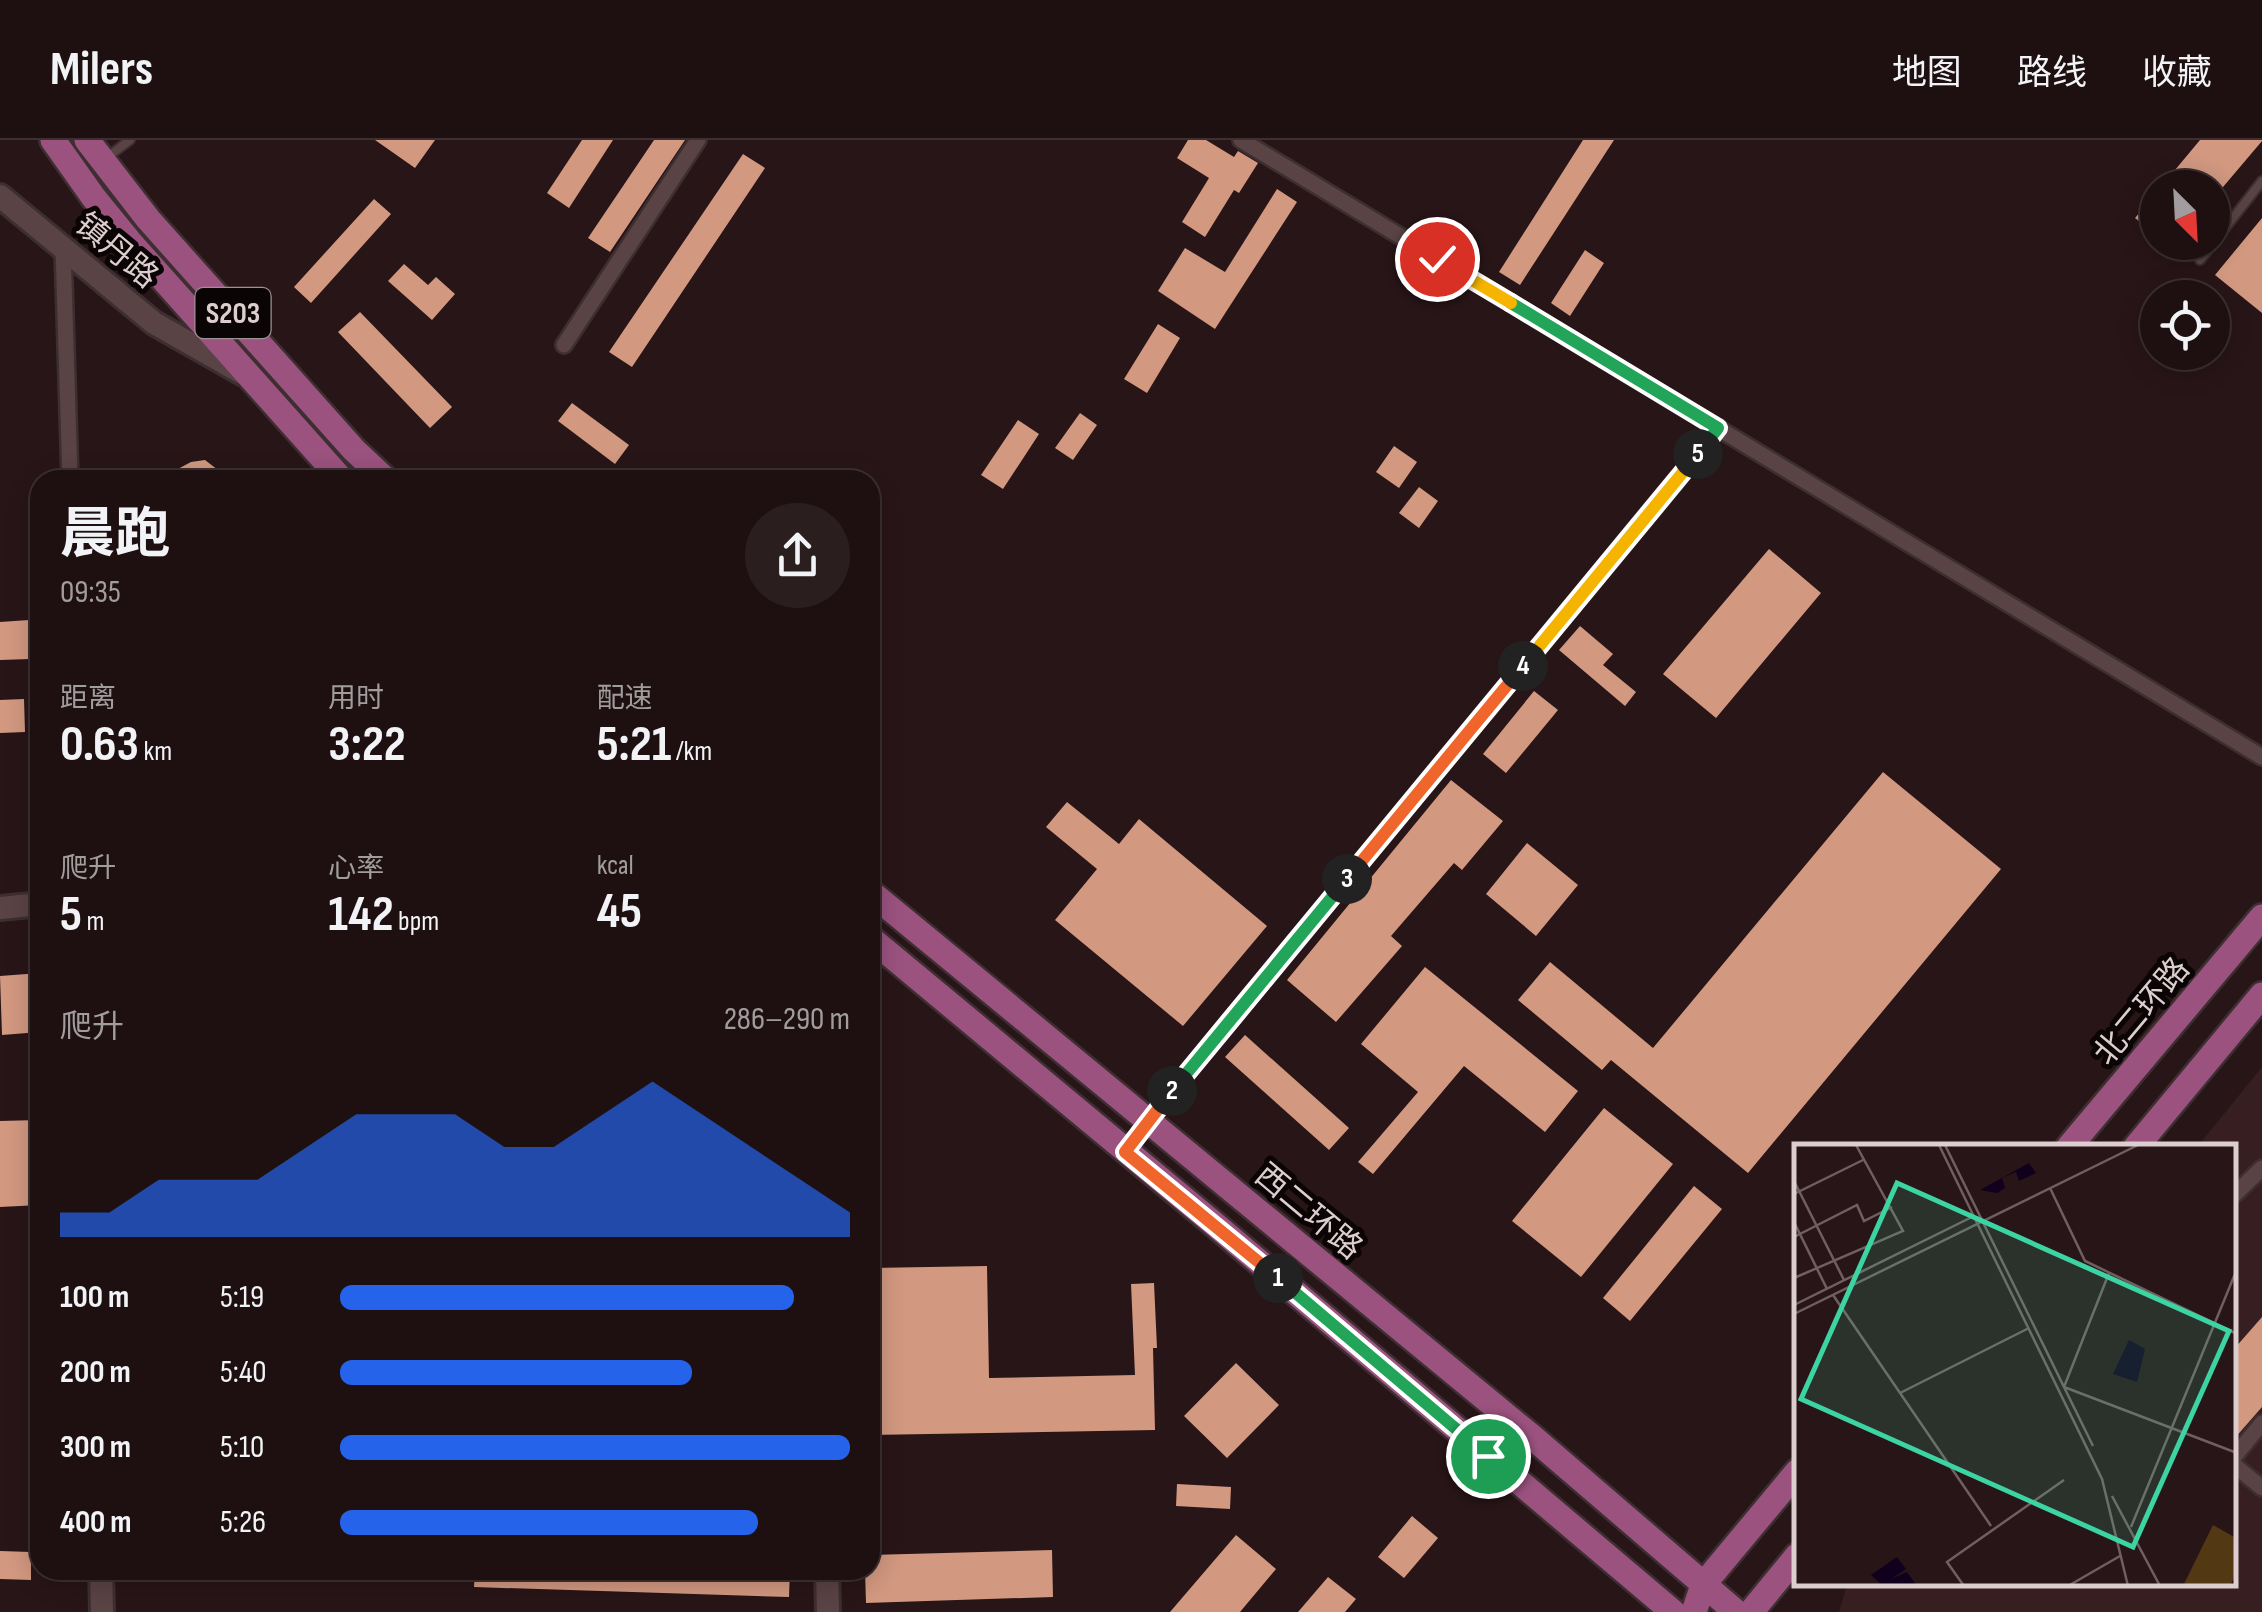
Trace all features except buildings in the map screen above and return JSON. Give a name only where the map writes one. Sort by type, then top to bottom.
[{"type":"main road","name":"S203","points":[[53,140],[94,198],[333,470]]},
{"type":"main road","name":"S203","points":[[95,150],[148,218],[375,470]]},
{"type":"main road","points":[[249,377],[273,358]]},
{"type":"main road","name":"西二环路","points":[[880,900],[1531,1436],[1736,1612]]},
{"type":"main road","name":"北二环路","points":[[2073,1144],[2262,917]]},
{"type":"main road","points":[[880,946],[1673,1612]]},
{"type":"main road","points":[[2138,1144],[2262,995]]},
{"type":"main road","points":[[1125,1152],[1148,1120]]},
{"type":"main road","points":[[1694,1612],[1703,1585],[1794,1476]]},
{"type":"main road","points":[[1751,1612],[1794,1560]]},
{"type":"street","points":[[564,346],[698,140]]},
{"type":"street","points":[[1241,140],[2262,757]]},
{"type":"street","name":"镇丹路","points":[[0,196],[154,323],[249,377]]},
{"type":"street","points":[[63,247],[70,470]]},
{"type":"street","points":[[1148,1120],[1718,428]]},
{"type":"street","points":[[0,908],[30,905]]},
{"type":"street","points":[[2237,1192],[2262,1168]]},
{"type":"street","points":[[2237,1453],[2262,1424]]},
{"type":"street","points":[[2237,1467],[2262,1488]]},
{"type":"street","points":[[101,1580],[102,1612]]},
{"type":"street","points":[[827,1580],[828,1612]]},
{"type":"lane","points":[[95,150],[130,140]]},
{"type":"lane","points":[[2230,222],[2262,181]]},
{"type":"shaded area","points":[[2262,1067],[2262,1612],[1839,1612],[1846,1587],[2237,1587],[2237,1144],[2199,1144]]},
{"type":"route","points":[[1437,259],[1718,428],[1125,1152],[1488,1456]]}]
